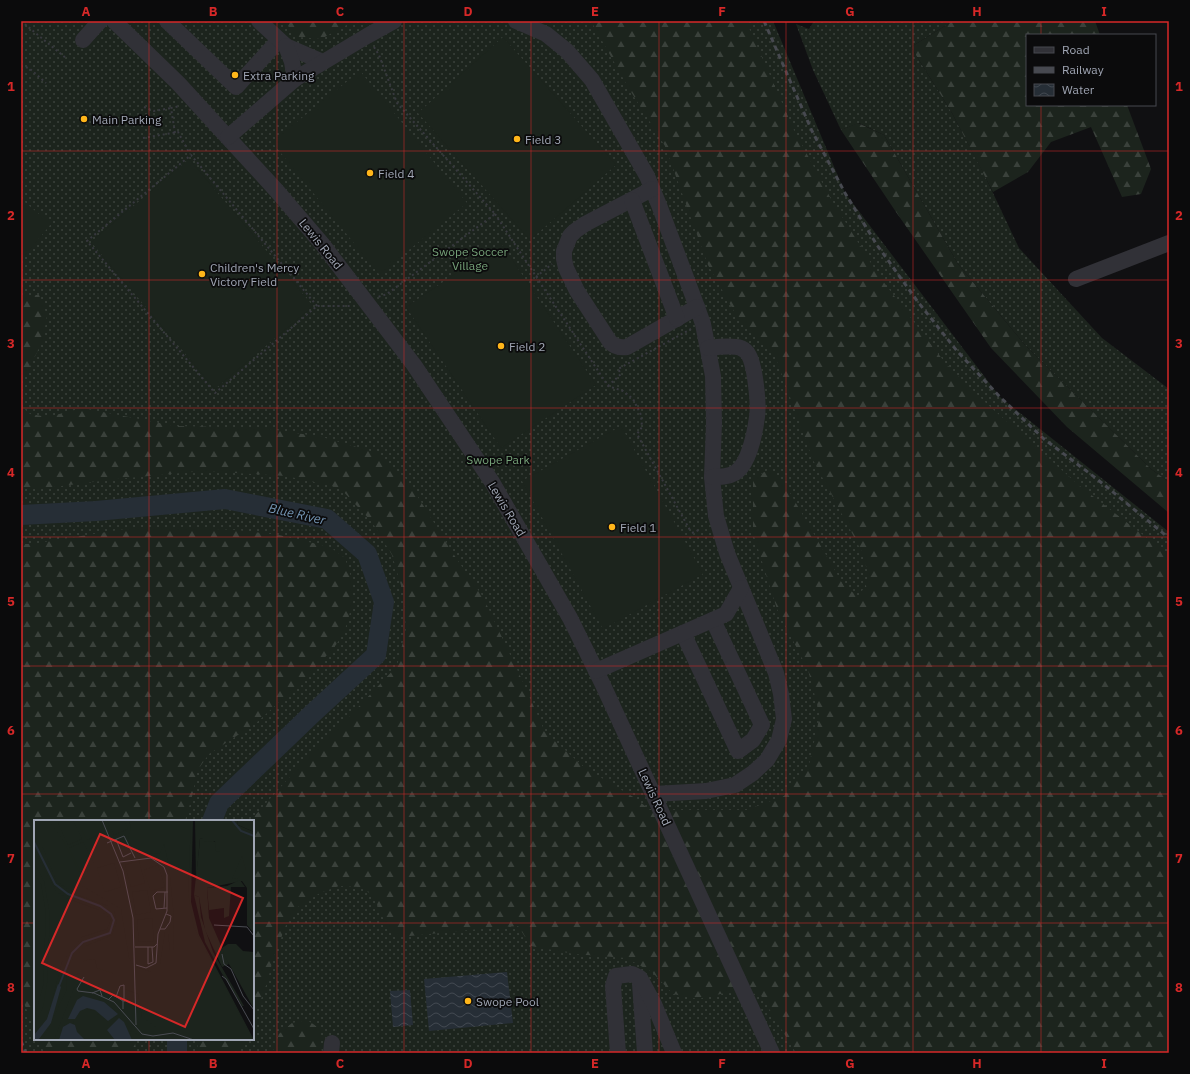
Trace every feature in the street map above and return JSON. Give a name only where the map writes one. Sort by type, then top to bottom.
[{"type":"street","points":[[83,40],[100,21]]},
{"type":"street","name":"Lewis Road","points":[[114,21],[178,83],[276,190],[323,245],[414,365],[492,482],[570,618],[596,671],[654,794],[772,1053]]},
{"type":"street","points":[[166,21],[236,87],[283,43]]},
{"type":"street","points":[[259,21],[283,43],[323,62]]},
{"type":"street","points":[[228,137],[295,79],[394,21]]},
{"type":"street","points":[[516,21],[546,34],[567,51],[592,80],[647,176],[697,307],[703,324],[708,348],[714,407],[712,477],[716,516],[727,553],[776,673],[781,694],[784,719],[779,740],[767,760],[753,773],[735,785],[706,791],[654,794]]},
{"type":"street","points":[[283,43],[292,62],[295,79]]},
{"type":"street","points":[[652,190],[585,224],[575,231],[570,236],[564,251],[566,268],[577,291],[610,342],[614,346],[620,348],[627,347],[697,307]]},
{"type":"street","points":[[632,200],[677,319]]},
{"type":"street","points":[[1076,279],[1169,243]]},
{"type":"street","points":[[708,348],[723,346],[742,348],[748,353],[753,367],[757,392],[757,416],[753,440],[746,460],[740,469],[735,473],[725,477],[712,477]]},
{"type":"street","points":[[596,671],[719,617],[741,588]]},
{"type":"street","points":[[683,633],[738,751],[753,740],[762,725],[719,617]]},
{"type":"street","points":[[618,1053],[613,986],[616,976],[632,974],[640,978],[654,1004],[674,1053]]},
{"type":"street","points":[[640,978],[645,1053]]},
{"type":"path","points":[[22,21],[67,59]]},
{"type":"path","points":[[373,46],[379,55],[397,103],[495,214],[608,386],[623,391],[633,399],[641,415],[642,427],[637,434],[692,532],[701,529]]},
{"type":"path","points":[[21,66],[29,68],[46,83]]},
{"type":"path","points":[[144,107],[154,111],[185,104]]},
{"type":"path","points":[[171,108],[175,133]]},
{"type":"path","points":[[143,138],[178,132],[191,155],[317,306]]},
{"type":"path","points":[[191,155],[87,241],[215,393],[317,306],[352,306]]},
{"type":"path","points":[[377,298],[388,294],[495,214]]},
{"type":"path","points":[[608,386],[621,374],[618,369],[692,328]]},
{"type":"green space","name":"Swope Park","points":[[21,21],[773,21],[845,193],[1000,397],[1169,532],[1169,1053],[21,1053]]},
{"type":"green space","points":[[283,21],[354,21],[321,39],[299,37]]},
{"type":"green space","points":[[591,21],[746,21],[794,130],[831,199],[879,276],[946,364],[987,404],[1081,487],[1169,555],[1169,1053],[796,1053],[760,994],[725,993],[698,999],[673,994],[652,972],[626,958],[574,954],[531,946],[518,926],[400,937],[387,927],[373,895],[359,887],[339,886],[320,893],[299,906],[286,925],[254,1017],[254,820],[251,820],[306,759],[348,718],[397,666],[406,629],[403,592],[392,555],[372,522],[340,488],[286,476],[203,471],[117,479],[38,489],[21,488],[21,406],[30,414],[48,417],[82,408],[175,426],[263,428],[322,437],[377,453],[408,481],[456,558],[483,597],[545,732],[585,768],[635,798],[650,810],[747,810],[784,796],[809,765],[820,715],[808,670],[777,609],[753,533],[753,478],[768,470],[786,486],[844,586],[858,596],[870,580],[862,552],[813,460],[775,356],[735,313],[708,265],[665,146],[628,87]]},
{"type":"green space","points":[[814,21],[953,21],[911,47],[952,113],[984,174],[1019,248],[1102,338],[1169,389],[1169,482],[1151,469],[1025,345],[958,264],[884,135],[859,123],[841,130],[813,70],[796,24],[809,29]]},
{"type":"green space","points":[[953,21],[1095,21],[1100,34],[1026,34],[1026,106],[1127,106],[1151,169],[1141,194],[1122,197],[1091,127],[1051,142],[1028,172],[993,192],[952,113],[911,47]]},
{"type":"green space","name":"Field 3","points":[[503,37],[616,165],[530,240],[418,113]]},
{"type":"green space","name":"Field 4","points":[[360,71],[467,203],[379,274],[272,142]]},
{"type":"green space","points":[[858,123],[884,135],[958,264],[1025,345],[1151,469],[1169,482],[1169,513],[1067,427],[991,348],[841,130]]},
{"type":"green space","name":"Children's Mercy Victory Field","points":[[189,159],[313,306],[215,389],[91,242]]},
{"type":"green space","points":[[21,199],[51,224],[21,260]]},
{"type":"green space","name":"Field 2","points":[[501,243],[596,385],[501,448],[406,307]]},
{"type":"green space","points":[[21,295],[39,295],[47,315],[43,340],[21,383]]},
{"type":"green space","name":"Field 1","points":[[621,426],[703,574],[603,629],[522,481]]},
{"type":"green space","points":[[175,527],[236,530],[279,535],[330,547],[345,558],[351,577],[353,597],[344,633],[333,649],[297,686],[256,723],[209,754],[197,771],[193,793],[185,820],[34,820],[34,1028],[21,996],[21,544],[32,544],[131,528]]},
{"type":"green space","points":[[307,1020],[319,1028],[322,1053],[272,1053],[279,1034],[292,1023]]},
{"type":"green space","points":[[39,1040],[134,1040],[137,1053],[44,1053]]},
{"type":"green space","points":[[197,1040],[244,1040],[238,1053],[198,1053]]},
{"type":"water","name":"Swope Pool","points":[[507,972],[513,1023],[429,1031],[424,979]]},
{"type":"water","points":[[410,990],[413,1025],[393,1027],[390,991]]},
{"type":"waterway","name":"Blue River","points":[[21,515],[96,511],[225,499],[327,519],[367,554],[384,602],[376,655],[219,803],[212,820]]},
{"type":"waterway","name":"Blue River","points":[[177,1040],[177,1053]]},
{"type":"railway","points":[[764,21],[812,131],[845,193],[877,245],[918,302],[957,351],[1000,397],[1044,439],[1097,479],[1169,538]]},
{"type":"railway","points":[[21,1041],[26,1053]]},
{"type":"place","name":"Extra Parking","points":[[235,75]]},
{"type":"place","name":"Main Parking","points":[[84,119]]},
{"type":"place","name":"Field 3","points":[[517,139]]},
{"type":"place","name":"Field 4","points":[[370,173]]},
{"type":"place","name":"Children's Mercy Victory Field","points":[[202,274]]},
{"type":"place","name":"Field 2","points":[[501,346]]},
{"type":"place","name":"Field 1","points":[[612,527]]},
{"type":"place","name":"Swope Pool","points":[[468,1001]]},
{"type":"park label","name":"Swope Soccer Village","points":[[470,258]]}]
